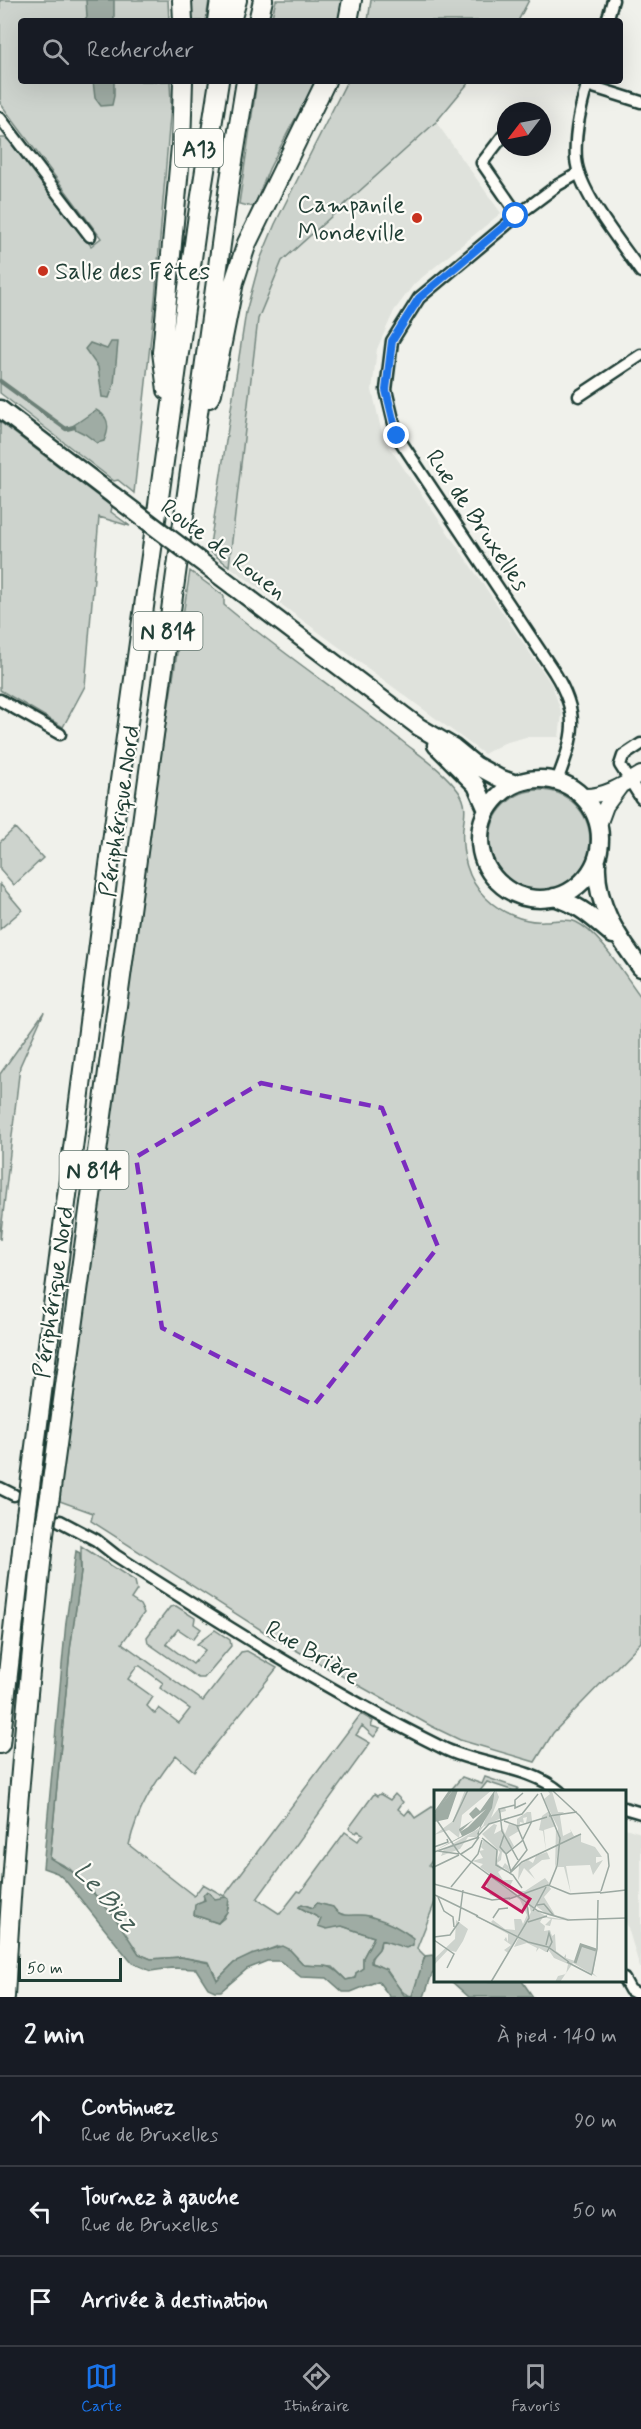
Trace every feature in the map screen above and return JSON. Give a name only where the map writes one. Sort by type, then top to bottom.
[{"type":"highway","points":[[182,0],[183,18]]},
{"type":"highway","points":[[217,18],[220,0]]},
{"type":"highway","points":[[232,18],[237,0]]},
{"type":"highway","points":[[259,18],[263,0]]},
{"type":"highway","points":[[349,18],[352,0]]},
{"type":"highway","name":"N 814","points":[[170,416],[162,352],[181,146],[183,84]]},
{"type":"highway","name":"A13","points":[[198,215],[192,196],[208,84]]},
{"type":"highway","name":"N 814","points":[[170,416],[219,84]]},
{"type":"highway","name":"N 814","points":[[198,418],[229,186],[246,84]]},
{"type":"highway","points":[[198,418],[212,393],[234,282],[247,243],[325,84]]},
{"type":"highway","name":"Périphérique Nord","points":[[0,1743],[26,1515],[22,1491],[170,416]]},
{"type":"highway","name":"Périphérique Nord","points":[[6,1997],[9,1925],[31,1654],[53,1523],[50,1496],[198,418]]},
{"type":"main road","name":"Route de Rouen","points":[[0,409],[419,726],[453,747],[475,765],[516,784]]},
{"type":"main road","name":"Route de Rouen","points":[[419,726],[476,784],[487,810]]},
{"type":"main road","points":[[543,779],[557,781],[582,796],[599,825],[600,848],[597,859],[584,881],[573,890],[554,897],[534,899],[520,896],[508,890],[489,871],[480,846],[480,832],[487,810],[496,798],[516,784],[543,779]]},
{"type":"main road","points":[[597,859],[598,891],[620,940]]},
{"type":"main road","points":[[554,897],[570,902],[588,912],[620,940],[641,968]]},
{"type":"street","points":[[608,18],[613,0]]},
{"type":"street","points":[[588,84],[576,143],[579,173],[594,203],[641,272]]},
{"type":"street","points":[[591,84],[641,102]]},
{"type":"street","points":[[0,117],[90,236]]},
{"type":"street","points":[[497,144],[482,163],[518,215]]},
{"type":"street","name":"Rue de Bruxelles","points":[[557,781],[573,734],[568,698],[554,672],[397,436],[386,390],[392,341],[419,298],[518,215],[558,185],[579,173]]},
{"type":"street","points":[[579,396],[641,355]]},
{"type":"street","points":[[0,700],[60,734]]},
{"type":"street","points":[[641,744],[621,760],[620,765],[641,798]]},
{"type":"street","points":[[582,796],[590,796],[630,781]]},
{"type":"street","points":[[599,825],[606,806],[630,781]]},
{"type":"street","points":[[0,1488],[22,1491]]},
{"type":"street","name":"Rue Brière","points":[[53,1523],[96,1540],[243,1636],[443,1749],[484,1763],[528,1774],[558,1790]]},
{"type":"street","points":[[626,1809],[641,1813]]},
{"type":"street","points":[[626,1982],[630,1990],[641,1996]]},
{"type":"highlighted area","points":[[261,1083],[382,1108],[438,1247],[314,1405],[162,1328],[136,1157]]},
{"type":"shaded area","points":[[0,0],[168,0],[169,18],[18,18],[18,84],[170,84],[171,104],[155,299],[134,493],[118,480],[114,481],[0,393],[0,138],[5,138],[12,143],[91,246],[101,238],[0,103]]},
{"type":"shaded area","points":[[86,0],[114,0],[114,18],[87,17]]},
{"type":"shaded area","points":[[190,0],[209,0],[206,18],[191,18]]},
{"type":"shaded area","points":[[276,0],[344,0],[341,18],[272,18]]},
{"type":"shaded area","points":[[371,0],[529,0],[520,18],[368,18]]},
{"type":"shaded area","points":[[93,84],[114,84],[112,105],[101,106],[95,98]]},
{"type":"shaded area","points":[[257,84],[315,84],[269,169],[254,207],[239,204]]},
{"type":"shaded area","points":[[345,84],[468,84],[436,122],[282,261],[258,319],[229,566],[209,551],[246,312],[260,260],[275,224]]},
{"type":"shaded area","points":[[436,122],[501,213],[414,284],[394,311],[377,349],[372,390],[383,438],[552,685],[562,714],[559,737],[526,737],[504,743],[484,754],[229,566],[258,319],[282,260]]},
{"type":"shaded area","points":[[111,342],[118,342],[114,384],[109,398],[102,397],[98,367],[85,349],[90,343],[107,349]]},
{"type":"shaded area","points":[[96,410],[104,416],[108,423],[104,441],[97,443],[75,429],[74,425]]},
{"type":"shaded area","points":[[0,422],[112,507],[111,512],[130,526],[99,517],[85,686],[63,727],[0,690]]},
{"type":"shaded area","points":[[190,571],[224,596],[224,605],[246,623],[425,758],[453,785],[462,796],[464,804],[464,856],[474,883],[486,898],[505,912],[528,920],[576,922],[603,945],[641,997],[641,1642],[553,1733],[535,1762],[460,1740],[431,1726],[269,1635],[91,1521],[93,1513],[57,1500],[145,856]]},
{"type":"shaded area","points":[[540,790],[568,798],[582,812],[590,840],[582,868],[568,882],[540,890],[512,882],[498,868],[490,840],[498,812],[512,798]]},
{"type":"shaded area","points":[[15,828],[43,858],[14,885],[0,869],[0,842]]},
{"type":"shaded area","points":[[0,884],[22,910],[0,929]]},
{"type":"shaded area","points":[[44,1012],[20,1066],[0,1240],[0,1074]]},
{"type":"shaded area","points":[[81,1546],[135,1581],[137,1590],[131,1599],[140,1605],[144,1613],[122,1643],[203,1701],[241,1652],[247,1651],[277,1668],[194,1771],[176,1755],[160,1776],[132,1832],[129,1845],[194,1896],[203,1884],[224,1896],[361,1714],[373,1721],[371,1726],[380,1729],[374,1737],[362,1726],[356,1735],[370,1743],[257,1899],[280,1914],[298,1891],[301,1892],[345,1832],[358,1841],[363,1834],[358,1831],[356,1833],[349,1828],[374,1794],[377,1796],[380,1794],[390,1800],[395,1794],[403,1802],[398,1809],[405,1815],[409,1810],[415,1818],[434,1806],[434,1858],[429,1865],[434,1868],[434,1905],[417,1948],[425,1956],[412,1996],[401,1990],[385,1970],[371,1963],[380,1947],[381,1940],[408,1947],[410,1935],[368,1916],[350,1917],[336,1912],[332,1907],[317,1903],[313,1908],[302,1904],[299,1907],[321,1919],[329,1928],[342,1926],[374,1937],[363,1958],[363,1968],[356,1973],[355,1978],[346,1980],[333,1967],[304,1965],[290,1950],[278,1946],[234,1963],[217,1980],[209,1962],[181,1957],[151,1959],[139,1954],[99,1899],[69,1868],[50,1858],[70,1650],[81,1572]],"holes":[[[137,1666],[163,1683],[160,1688],[190,1709],[179,1723],[159,1708],[155,1714],[147,1706],[153,1697],[128,1679]],[[210,1894],[214,1899],[229,1905],[224,1918],[218,1923],[194,1915],[197,1903],[203,1902],[204,1898]]]},
{"type":"shaded area","points":[[76,1551],[80,1553],[81,1572],[70,1650],[50,1858],[76,1874],[114,1916],[139,1954],[151,1959],[181,1957],[209,1963],[217,1980],[234,1963],[251,1955],[282,1946],[290,1950],[304,1965],[330,1967],[346,1980],[355,1978],[356,1973],[363,1968],[363,1958],[374,1937],[342,1926],[327,1929],[318,1926],[321,1919],[299,1907],[302,1904],[313,1908],[317,1903],[333,1907],[340,1914],[364,1915],[380,1920],[413,1938],[413,1945],[406,1948],[381,1940],[379,1949],[371,1958],[371,1963],[386,1969],[404,1995],[412,1996],[425,1956],[433,1955],[434,1973],[424,1997],[390,1997],[378,1981],[351,1992],[343,1992],[327,1978],[301,1977],[280,1961],[267,1961],[247,1969],[221,1991],[208,1988],[196,1969],[171,1968],[151,1971],[132,1963],[65,1880],[57,1873],[43,1868],[66,1622]]},
{"type":"shaded area","points":[[176,1606],[195,1618],[194,1624],[201,1629],[193,1639],[178,1629],[166,1644],[193,1664],[205,1650],[197,1644],[215,1630],[230,1640],[231,1646],[204,1678],[198,1678],[148,1643],[147,1637],[170,1607]]},
{"type":"shaded area","points":[[462,1777],[482,1784],[485,1777],[518,1788],[511,1790],[487,1782],[481,1790],[451,1790]]},
{"type":"shaded area","points":[[626,1828],[641,1833],[641,1971],[626,1921]]},
{"type":"shaded area","points":[[207,1891],[215,1899],[226,1897],[229,1899],[227,1912],[218,1923],[194,1915],[195,1904],[205,1900],[203,1895]]},
{"type":"shaded area","points":[[452,1982],[523,1982],[533,1997],[469,1997]]},
{"type":"waterway","points":[[0,381],[66,429],[74,427]]},
{"type":"place","name":"Campanile Mondeville","points":[[417,218]]},
{"type":"place","name":"Salle des Fêtes","points":[[43,271]]},
{"type":"route","points":[[397,436],[386,390],[392,341],[419,298],[516,216]]},
{"type":"water label","name":"Le Biez","points":[[107,1896]]}]
